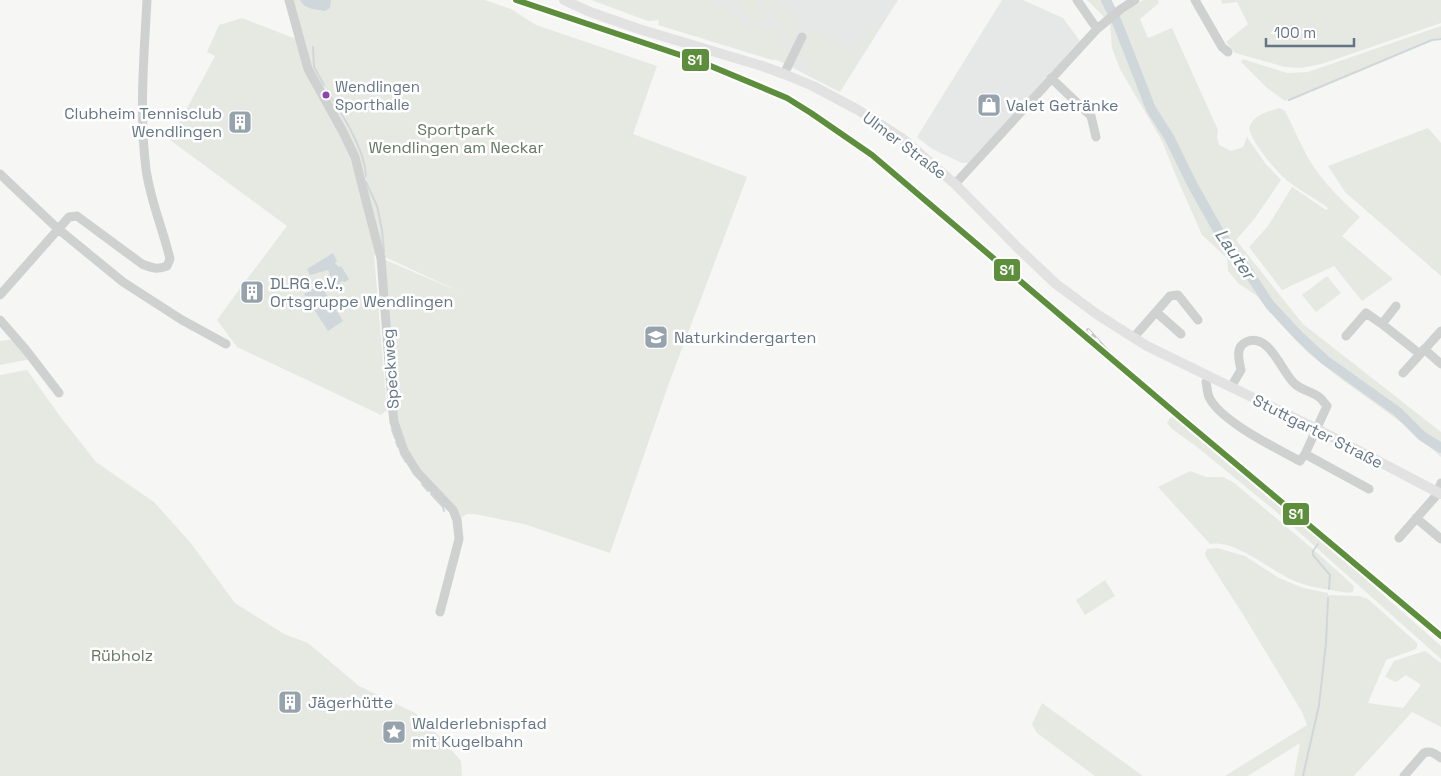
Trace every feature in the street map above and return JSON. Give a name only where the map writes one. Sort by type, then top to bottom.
[{"type":"main road","name":"Ulmer Straße","points":[[564,0],[590,12],[639,29],[784,74],[813,86],[858,110],[903,139],[955,184],[1056,284],[1098,315],[1147,346],[1198,371]]},
{"type":"main road","name":"Stuttgarter Straße","points":[[1198,371],[1440,489]]},
{"type":"street","points":[[0,296],[69,216],[77,216],[142,264],[152,268],[167,266],[170,259],[158,223],[146,171],[142,122],[147,0]]},
{"type":"street","name":"Speckweg","points":[[289,0],[308,69],[355,157],[379,249],[386,305],[394,422],[404,451],[417,472],[453,510],[457,520],[459,539],[440,612]]},
{"type":"street","points":[[1077,0],[1097,29]]},
{"type":"street","points":[[955,184],[1097,29],[1135,0]]},
{"type":"street","points":[[1195,0],[1222,47],[1228,52]]},
{"type":"street","points":[[784,74],[802,36]]},
{"type":"street","points":[[1051,78],[1090,116],[1096,137]]},
{"type":"street","points":[[0,174],[57,228],[123,282],[182,320],[226,344]]},
{"type":"street","points":[[1134,337],[1170,296],[1178,295],[1198,320]]},
{"type":"street","points":[[1382,324],[1396,306]]},
{"type":"street","points":[[1156,312],[1181,334]]},
{"type":"street","points":[[1346,336],[1366,313],[1441,364]]},
{"type":"street","points":[[0,320],[59,393]]},
{"type":"street","points":[[1403,373],[1441,331]]},
{"type":"street","points":[[1206,382],[1209,397],[1220,411],[1243,429],[1300,461],[1327,406],[1320,398],[1295,384],[1274,353],[1260,341],[1253,340],[1241,345],[1238,354],[1241,370],[1231,387]]},
{"type":"street","points":[[1305,454],[1369,489]]},
{"type":"street","name":"Stuttgarter Straße","points":[[1400,538],[1440,489]]},
{"type":"street","points":[[1416,518],[1441,540]]},
{"type":"street","points":[[1404,776],[1424,753],[1428,751],[1441,758]]},
{"type":"shaded area","points":[[300,0],[331,0],[330,8],[325,11],[311,8],[305,6]]},
{"type":"shaded area","points":[[595,0],[898,0],[840,92],[750,46]]},
{"type":"shaded area","points":[[1002,0],[1023,0],[1063,18],[1080,41],[968,163],[962,163],[932,149],[917,137]]},
{"type":"shaded area","points":[[333,253],[337,261],[335,263],[339,267],[341,266],[349,279],[345,282],[342,281],[337,286],[332,284],[328,270],[310,275],[307,269]]},
{"type":"shaded area","points":[[320,284],[343,321],[328,331],[304,294]]},
{"type":"green space","name":"Sportpark Wendlingen am Neckar","points":[[292,0],[485,0],[511,9],[536,25],[657,66],[633,134],[747,177],[669,383],[610,553],[524,524],[475,514],[467,514],[457,520],[417,472],[394,422],[381,258],[460,292],[383,256],[374,255],[387,410],[381,415],[237,347],[217,320],[287,226],[170,140],[215,56],[207,52],[219,25],[242,18],[304,42]]},
{"type":"green space","points":[[591,0],[709,0],[726,9],[754,30],[774,27],[790,50],[786,59],[772,60],[658,25],[659,20],[648,21]]},
{"type":"green space","points":[[729,0],[756,0],[770,18],[755,25],[749,20],[751,17],[738,5]]},
{"type":"green space","points":[[762,0],[774,1],[797,19],[802,26],[795,40],[788,37]]},
{"type":"green space","points":[[1087,0],[1110,0],[1114,8],[1122,14],[1143,0],[1158,0],[1159,3],[1140,19],[1148,38],[1172,28],[1218,130],[1219,145],[1231,151],[1243,147],[1247,137],[1265,163],[1281,180],[1255,218],[1236,240],[1303,324],[1441,432],[1441,457],[1402,423],[1307,352],[1257,296],[1238,283],[1228,271],[1227,258],[1202,235],[1162,141],[1120,69],[1112,48],[1110,23]]},
{"type":"green space","points":[[1221,0],[1441,0],[1441,23],[1322,64],[1301,68],[1285,67],[1235,53],[1226,42],[1248,24],[1237,2],[1222,4]]},
{"type":"green space","points":[[873,26],[878,29],[840,89],[813,75],[799,53],[805,38],[812,32],[828,36],[848,50],[860,45]]},
{"type":"green space","points":[[1441,26],[1441,38],[1433,39],[1285,101],[1266,87],[1241,62],[1243,59],[1287,73],[1308,72]]},
{"type":"green space","points":[[1279,108],[1286,113],[1314,168],[1336,194],[1360,217],[1342,236],[1393,279],[1362,301],[1334,266],[1282,290],[1249,247],[1268,226],[1292,187],[1326,210],[1328,208],[1283,177],[1262,152],[1252,136],[1250,125],[1253,121],[1263,114]]},
{"type":"green space","points":[[1428,128],[1441,143],[1441,276],[1345,192],[1328,166]]},
{"type":"green space","points":[[1327,276],[1341,293],[1316,312],[1302,295]]},
{"type":"green space","points":[[12,340],[31,359],[0,365],[0,341]]},
{"type":"green space","name":"Rübholz","points":[[27,370],[96,462],[154,502],[190,542],[235,603],[284,634],[308,643],[359,686],[415,713],[442,739],[461,761],[462,776],[0,776],[0,375]]},
{"type":"green space","points":[[1172,417],[1178,420],[1180,418],[1346,560],[1441,646],[1441,659],[1273,509],[1172,429],[1167,423]]},
{"type":"green space","points":[[1190,471],[1206,477],[1223,477],[1233,482],[1354,586],[1353,592],[1342,592],[1300,583],[1240,550],[1230,546],[1210,544],[1158,487]]},
{"type":"green space","points":[[1217,548],[1245,556],[1279,578],[1303,588],[1328,593],[1328,595],[1359,596],[1368,599],[1417,643],[1417,646],[1416,649],[1386,660],[1368,703],[1403,708],[1421,685],[1406,675],[1396,682],[1385,677],[1394,661],[1425,651],[1441,663],[1441,727],[1412,712],[1354,776],[1294,776],[1300,743],[1248,776],[1225,776],[1307,725],[1302,712],[1206,557],[1207,549]]},
{"type":"green space","points":[[1105,580],[1115,596],[1085,615],[1076,600]]},
{"type":"green space","points":[[1042,703],[1143,776],[1095,776],[1037,733],[1032,724]]},
{"type":"waterway","name":"Lauter","points":[[1106,0],[1117,22],[1151,109],[1169,137],[1192,184],[1219,232],[1270,305],[1325,360],[1398,412],[1422,436],[1441,448]]},
{"type":"waterway","points":[[1289,100],[1432,40],[1441,39]]},
{"type":"waterway","points":[[313,47],[314,67],[324,85]]},
{"type":"waterway","points":[[328,93],[357,144],[362,155],[366,176]]},
{"type":"waterway","points":[[366,182],[377,206],[384,252]]},
{"type":"waterway","points":[[392,430],[395,438]]},
{"type":"waterway","points":[[396,442],[398,447]]},
{"type":"waterway","points":[[401,454],[406,462]]},
{"type":"waterway","points":[[422,484],[428,491]]},
{"type":"waterway","points":[[431,494],[443,507],[444,511]]},
{"type":"waterway","points":[[1318,544],[1313,551],[1313,555],[1330,575],[1329,589]]},
{"type":"waterway","points":[[1303,776],[1319,705],[1326,643],[1328,598]]},
{"type":"railway","points":[[1088,330],[1119,364]]},
{"type":"transit line","name":"S1","points":[[516,0],[701,62],[787,98],[811,113],[872,155],[1441,636]]},
{"type":"place","name":"Wendlingen Sporthalle","points":[[326,95]]},
{"type":"place","name":"Valet Getränke","points":[[989,105]]},
{"type":"place","name":"Clubheim Tennisclub Wendlingen","points":[[240,122]]},
{"type":"place","name":"DLRG e.V., Ortsgruppe Wendlingen","points":[[252,292]]},
{"type":"place","name":"Naturkindergarten","points":[[656,337]]},
{"type":"place","name":"Jägerhütte","points":[[290,702]]},
{"type":"place","name":"Walderlebnispfad mit Kugelbahn","points":[[394,732]]}]
